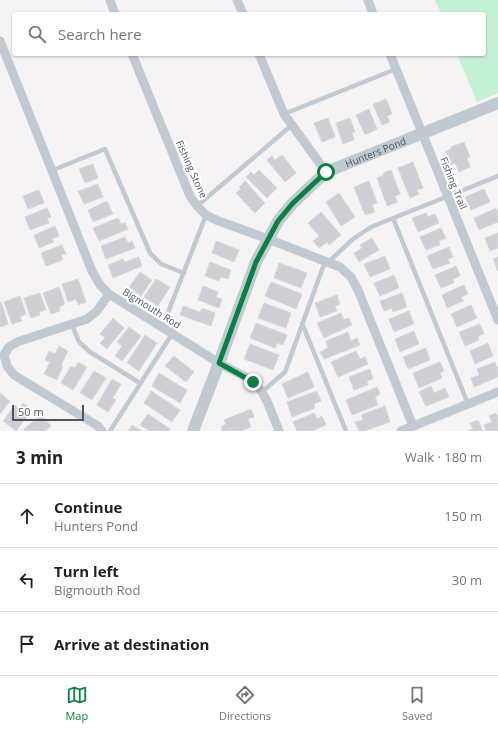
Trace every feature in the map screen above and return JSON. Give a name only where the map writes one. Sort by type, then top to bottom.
[{"type":"street","points":[[110,0],[114,12]]},
{"type":"street","points":[[238,0],[242,12]]},
{"type":"street","points":[[368,0],[372,12]]},
{"type":"street","name":"Bigmouth Rod","points":[[0,41],[92,270],[100,285],[110,294],[162,328],[253,382],[262,392],[267,401],[279,431]]},
{"type":"street","name":"Fishing Stone","points":[[133,56],[190,196],[196,206],[206,215],[216,220],[340,267],[351,277],[358,290],[413,426]]},
{"type":"street","points":[[260,56],[284,114],[326,172]]},
{"type":"street","name":"Fishing Trail","points":[[391,56],[498,320]]},
{"type":"street","name":"Hunters Pond","points":[[193,431],[256,262],[278,221],[293,203],[326,172],[498,103]]},
{"type":"street","points":[[102,431],[98,426],[14,374],[7,366],[4,355],[9,347],[17,342],[87,319],[97,311],[110,294]]},
{"type":"street","points":[[401,431],[498,392]]},
{"type":"lane","points":[[284,114],[396,69]]},
{"type":"lane","points":[[196,206],[292,125]]},
{"type":"lane","points":[[52,170],[105,149],[150,254],[161,264],[184,273]]},
{"type":"lane","points":[[262,392],[285,372],[323,267],[353,239],[371,226],[498,176]]},
{"type":"lane","points":[[162,328],[206,215]]},
{"type":"lane","points":[[393,218],[468,404]]},
{"type":"lane","points":[[302,323],[346,431]]},
{"type":"lane","points":[[72,324],[79,342],[90,352],[140,383]]},
{"type":"lane","points":[[110,431],[172,334]]},
{"type":"green space","points":[[435,0],[498,0],[498,93],[477,102],[458,56],[486,56],[486,12],[440,12]]},
{"type":"building","points":[[386,99],[392,114],[387,116],[390,122],[382,125],[373,104]]},
{"type":"building","points":[[369,109],[377,129],[365,135],[356,115]]},
{"type":"building","points":[[328,118],[335,137],[322,142],[314,123]]},
{"type":"building","points":[[350,118],[355,132],[352,133],[354,140],[343,144],[336,123]]},
{"type":"building","points":[[464,142],[470,157],[467,158],[470,167],[459,172],[455,163],[451,165],[446,151],[451,149],[451,147]]},
{"type":"building","points":[[282,155],[296,173],[285,182],[267,160],[272,156],[275,160]]},
{"type":"building","points":[[413,162],[423,188],[417,190],[419,194],[410,198],[398,168]]},
{"type":"building","points":[[93,164],[98,178],[85,183],[79,169]]},
{"type":"building","points":[[259,170],[277,188],[267,198],[246,177],[251,172],[254,175]]},
{"type":"building","points":[[391,170],[400,194],[395,196],[397,202],[387,206],[377,178],[384,175],[383,173]]},
{"type":"building","points":[[245,181],[265,203],[255,213],[236,193],[241,189],[239,187]]},
{"type":"building","points":[[369,181],[377,203],[372,205],[375,212],[365,215],[354,187]]},
{"type":"building","points":[[98,184],[103,197],[84,204],[78,191]]},
{"type":"building","points":[[484,189],[490,202],[471,210],[465,197]]},
{"type":"building","points":[[39,190],[44,203],[28,209],[23,196]]},
{"type":"building","points":[[339,193],[355,217],[341,226],[326,202]]},
{"type":"building","points":[[107,201],[113,214],[93,222],[88,210]]},
{"type":"building","points":[[47,208],[51,217],[47,218],[49,223],[30,230],[25,217]]},
{"type":"building","points":[[496,208],[498,212],[498,222],[479,230],[474,218]]},
{"type":"building","points":[[321,212],[341,235],[329,245],[327,242],[319,248],[313,241],[319,236],[308,223]]},
{"type":"building","points":[[426,213],[428,217],[435,214],[439,223],[418,232],[412,218]]},
{"type":"building","points":[[118,218],[121,224],[125,223],[128,229],[99,241],[93,228]]},
{"type":"building","points":[[55,226],[59,236],[52,239],[54,242],[39,248],[34,235]]},
{"type":"building","points":[[441,228],[446,238],[439,241],[440,245],[426,250],[420,237]]},
{"type":"building","points":[[498,233],[498,248],[490,251],[485,238]]},
{"type":"building","points":[[125,237],[128,243],[132,241],[135,248],[106,259],[101,246]]},
{"type":"building","points":[[372,238],[379,250],[359,262],[354,253],[362,248],[360,245]]},
{"type":"building","points":[[216,241],[239,250],[234,262],[212,253]]},
{"type":"building","points":[[62,245],[66,254],[61,255],[63,260],[46,266],[41,253]]},
{"type":"building","points":[[449,247],[453,257],[448,259],[450,263],[433,269],[427,256]]},
{"type":"building","points":[[385,256],[390,269],[370,277],[364,264]]},
{"type":"building","points":[[139,257],[142,266],[113,278],[108,265],[123,259],[125,262]]},
{"type":"building","points":[[498,257],[498,271],[493,259]]},
{"type":"building","points":[[210,262],[231,270],[228,279],[221,277],[219,281],[205,276]]},
{"type":"building","points":[[279,263],[307,273],[301,288],[274,278]]},
{"type":"building","points":[[456,266],[460,276],[453,279],[454,283],[441,288],[435,275]]},
{"type":"building","points":[[140,272],[152,280],[141,296],[129,287]]},
{"type":"building","points":[[394,275],[399,288],[380,296],[374,283]]},
{"type":"building","points":[[78,279],[86,302],[78,305],[76,299],[68,302],[62,284]]},
{"type":"building","points":[[156,279],[170,287],[158,306],[144,297]]},
{"type":"building","points":[[271,282],[302,294],[296,309],[265,296]]},
{"type":"building","points":[[464,285],[468,294],[461,297],[463,301],[447,308],[442,295]]},
{"type":"building","points":[[203,286],[218,292],[216,297],[222,299],[219,308],[198,300]]},
{"type":"building","points":[[59,287],[65,304],[59,307],[60,311],[51,314],[43,293]]},
{"type":"building","points":[[40,293],[46,310],[39,312],[40,315],[31,318],[24,298]]},
{"type":"building","points":[[402,293],[407,307],[393,312],[392,308],[384,311],[380,301]]},
{"type":"building","points":[[337,295],[340,304],[335,306],[337,311],[320,317],[315,303]]},
{"type":"building","points":[[20,296],[26,314],[20,317],[22,321],[12,324],[4,302]]},
{"type":"building","points":[[0,302],[8,324],[0,327]]},
{"type":"building","points":[[264,303],[291,313],[286,328],[258,318]]},
{"type":"building","points":[[471,305],[477,318],[457,327],[451,314]]},
{"type":"building","points":[[183,306],[200,312],[202,308],[215,313],[211,326],[180,315]]},
{"type":"building","points":[[409,311],[414,324],[394,332],[389,319]]},
{"type":"building","points":[[341,313],[344,320],[349,318],[352,325],[324,338],[317,323]]},
{"type":"building","points":[[113,318],[124,328],[107,349],[100,343],[105,338],[100,334]]},
{"type":"building","points":[[256,323],[287,335],[283,345],[277,343],[275,348],[250,338]]},
{"type":"building","points":[[480,324],[484,334],[478,336],[479,340],[465,346],[459,332]]},
{"type":"building","points":[[129,327],[141,336],[122,361],[115,356],[122,346],[117,342]]},
{"type":"building","points":[[414,331],[419,344],[400,352],[395,339]]},
{"type":"building","points":[[348,332],[351,341],[357,338],[360,345],[324,359],[320,352],[328,348],[326,341]]},
{"type":"building","points":[[145,335],[157,343],[139,371],[127,363]]},
{"type":"building","points":[[488,343],[493,356],[475,364],[470,351]]},
{"type":"building","points":[[250,344],[279,355],[273,370],[244,359]]},
{"type":"building","points":[[59,346],[68,351],[61,365],[63,366],[57,380],[44,374],[50,362],[45,360],[49,351],[55,354]]},
{"type":"building","points":[[426,348],[430,360],[408,369],[403,357]]},
{"type":"building","points":[[356,351],[360,359],[365,357],[368,364],[338,377],[331,362]]},
{"type":"building","points":[[174,356],[194,372],[186,382],[165,366]]},
{"type":"building","points":[[78,362],[87,367],[73,390],[61,383],[71,366],[75,368]]},
{"type":"building","points":[[440,362],[444,371],[440,373],[442,378],[419,388],[413,373]]},
{"type":"building","points":[[495,362],[498,369],[498,377],[474,387],[471,378],[479,375],[477,369]]},
{"type":"building","points":[[370,369],[373,379],[367,381],[368,385],[354,390],[349,377]]},
{"type":"building","points":[[94,371],[106,378],[92,400],[80,393]]},
{"type":"building","points":[[308,372],[314,387],[288,398],[282,384]]},
{"type":"building","points":[[159,373],[187,390],[180,403],[152,386]]},
{"type":"building","points":[[112,379],[121,384],[113,398],[116,400],[108,412],[97,405]]},
{"type":"building","points":[[431,386],[434,393],[445,388],[449,397],[426,406],[419,392]]},
{"type":"building","points":[[377,387],[380,394],[375,397],[378,405],[352,415],[346,400]]},
{"type":"building","points":[[151,391],[180,410],[172,422],[144,403]]},
{"type":"building","points":[[317,391],[321,401],[314,404],[315,408],[292,417],[287,402]]},
{"type":"building","points":[[0,393],[10,401],[0,414]]},
{"type":"building","points":[[23,403],[32,410],[16,431],[3,421],[15,405],[19,409]]},
{"type":"building","points":[[385,406],[390,422],[364,431],[359,431],[355,422],[363,420],[361,415]]},
{"type":"building","points":[[251,409],[254,417],[248,419],[251,427],[241,431],[222,431],[221,427],[226,424],[224,420]]},
{"type":"building","points":[[314,413],[317,419],[322,416],[326,425],[312,431],[297,431],[293,422]]},
{"type":"building","points":[[496,413],[498,417],[498,431],[486,431],[484,425],[492,422],[489,416]]},
{"type":"building","points":[[148,414],[170,429],[169,431],[150,431],[140,425]]},
{"type":"building","points":[[41,415],[51,426],[45,431],[25,431],[24,429]]},
{"type":"building","points":[[478,420],[483,431],[468,431],[473,429],[470,423]]},
{"type":"building","points":[[132,425],[142,431],[128,431]]},
{"type":"route","points":[[253,382],[219,363],[256,262],[278,221],[293,203],[326,172]]}]
